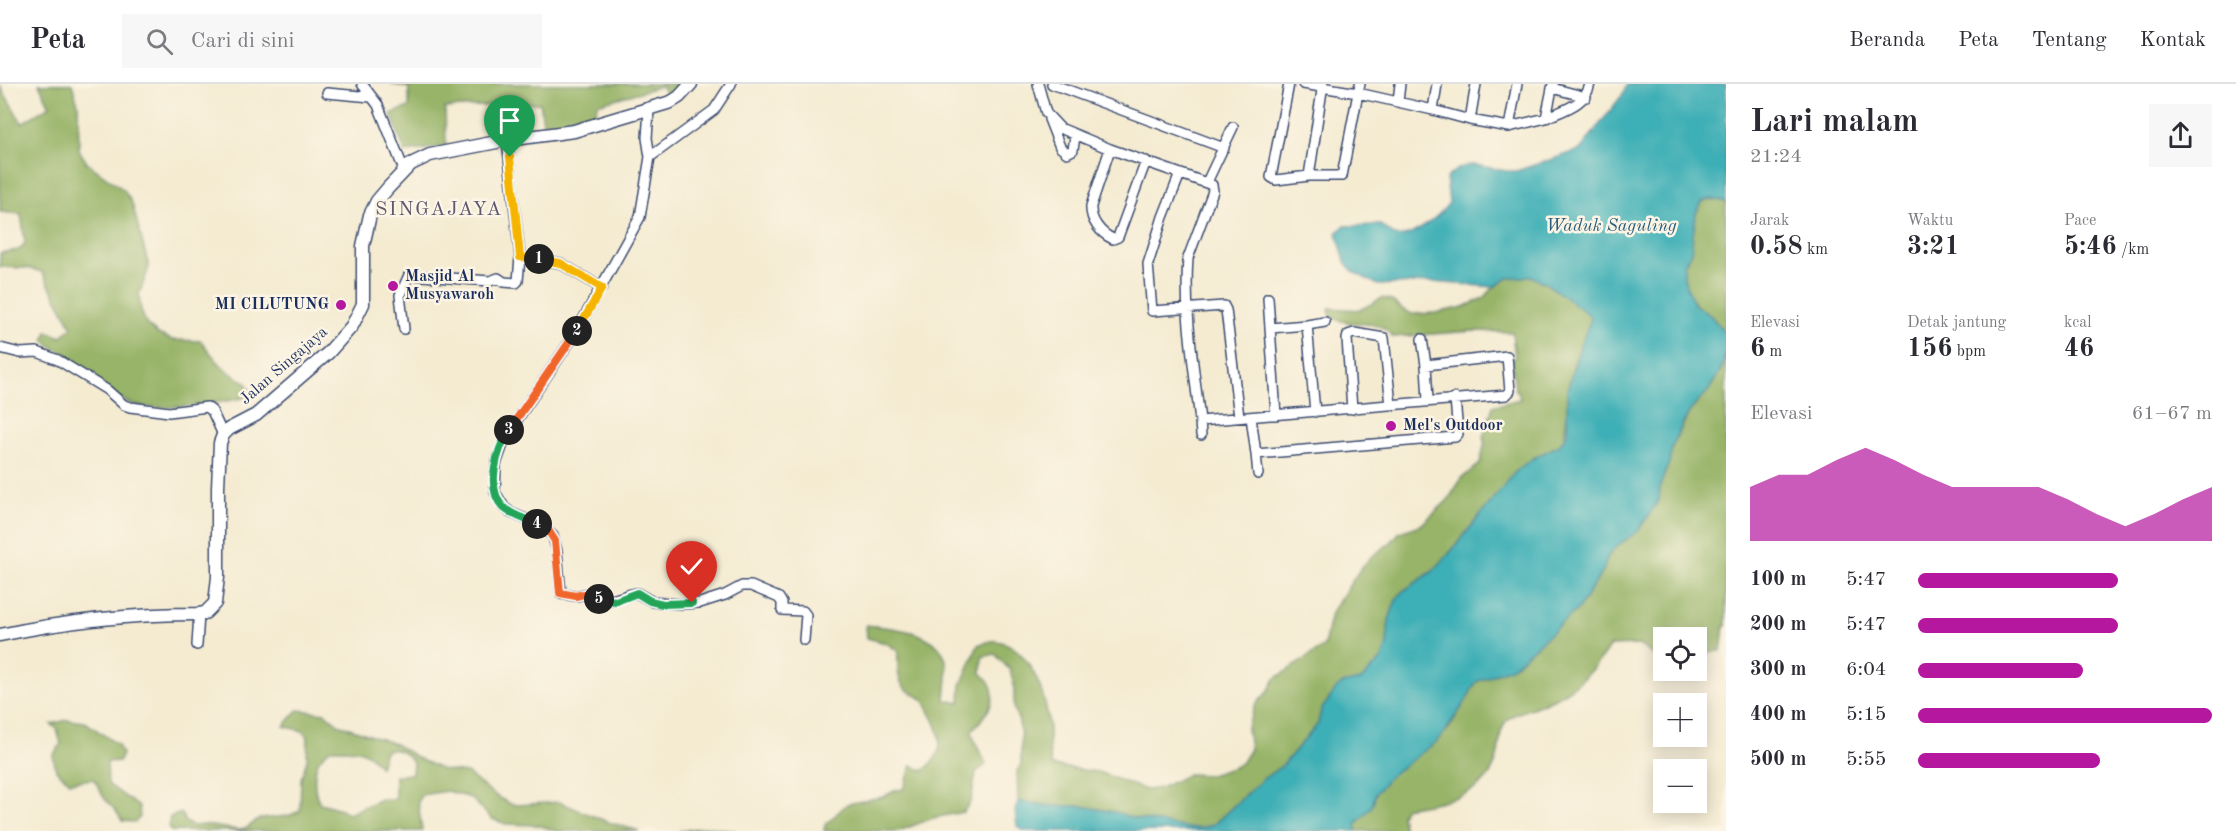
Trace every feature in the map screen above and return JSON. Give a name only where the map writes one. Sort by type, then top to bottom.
[{"type":"street","points":[[362,84],[378,105],[404,170]]},
{"type":"street","name":"Jalan Singajaya","points":[[223,435],[229,429],[256,415],[328,353],[347,333],[363,304],[363,246],[370,215],[381,195],[411,164],[430,155],[507,140],[574,131],[649,110],[671,102],[691,84]]},
{"type":"street","points":[[650,157],[714,110],[731,84]]},
{"type":"street","points":[[1038,84],[1046,113],[1060,147],[1067,153],[1073,150],[1075,136]]},
{"type":"street","points":[[1052,84],[1224,148]]},
{"type":"street","points":[[1288,84],[1271,177],[1276,180],[1344,174],[1359,89]]},
{"type":"street","points":[[1303,84],[1359,89],[1398,102],[1509,128],[1546,118],[1577,103],[1586,97],[1590,84]]},
{"type":"street","points":[[1398,102],[1400,84]]},
{"type":"street","points":[[1433,110],[1437,84]]},
{"type":"street","points":[[1470,120],[1476,84]]},
{"type":"street","points":[[1509,128],[1517,84]]},
{"type":"street","points":[[1309,176],[1323,86]]},
{"type":"street","points":[[1546,118],[1552,86],[1586,97]]},
{"type":"street","points":[[327,93],[371,97]]},
{"type":"street","points":[[649,110],[647,138],[650,157],[640,217],[575,334],[506,436],[496,464],[497,498],[511,513],[542,526],[553,536],[557,551],[561,594],[576,596],[584,594],[592,598],[612,601],[637,593],[653,602],[681,604],[699,603],[725,595],[742,586],[751,586],[779,598],[783,610],[803,611],[806,615],[804,640]]},
{"type":"street","points":[[1046,113],[1060,128],[1075,136],[1207,182],[1214,189],[1188,258],[1187,308],[1201,435]]},
{"type":"street","points":[[1207,182],[1233,127]]},
{"type":"street","points":[[404,329],[400,295],[409,275],[490,281],[498,278],[504,282],[516,284],[520,257],[507,140]]},
{"type":"street","points":[[1110,149],[1090,213],[1095,222],[1113,239],[1118,237],[1146,161]]},
{"type":"street","points":[[1152,311],[1148,264],[1180,174]]},
{"type":"street","points":[[520,257],[560,263],[602,288]]},
{"type":"street","points":[[1268,298],[1276,415]]},
{"type":"street","points":[[1140,312],[1221,305],[1226,308],[1239,417]]},
{"type":"street","points":[[1270,328],[1325,322]]},
{"type":"street","points":[[1307,325],[1315,412]]},
{"type":"street","points":[[1352,409],[1347,335],[1354,333],[1384,338],[1391,405]]},
{"type":"street","points":[[1422,339],[1428,401]]},
{"type":"street","points":[[0,348],[20,353],[37,352],[58,360],[130,407],[169,412],[208,408],[212,411],[223,435],[220,443],[218,487],[218,577],[215,603],[205,613],[99,618],[0,634]]},
{"type":"street","points":[[1200,421],[1509,393],[1507,356],[1426,365]]},
{"type":"street","points":[[1256,454],[1455,437],[1458,434],[1455,398]]},
{"type":"street","points":[[1251,417],[1258,474]]},
{"type":"street","points":[[197,645],[199,614]]},
{"type":"green space","points":[[39,84],[72,84],[78,104],[79,150],[87,163],[124,190],[132,203],[149,267],[139,295],[146,324],[158,334],[172,340],[201,341],[226,370],[246,382],[252,396],[189,406],[140,406],[129,403],[114,394],[70,357],[44,340],[47,331],[61,337],[72,327],[42,272],[27,268],[0,267],[0,253],[19,250],[25,243],[21,214],[0,212],[0,86],[22,123],[50,106]]},
{"type":"green space","points":[[391,84],[683,84],[678,91],[667,95],[661,86],[597,104],[595,120],[544,129],[540,103],[445,108],[446,146],[405,152],[391,114],[409,107],[409,88]]},
{"type":"green space","points":[[1712,199],[1726,202],[1726,334],[1711,316],[1699,309],[1690,298],[1684,278],[1684,265],[1688,259],[1696,213],[1703,201]]},
{"type":"green space","points":[[1530,276],[1563,294],[1592,318],[1573,366],[1564,439],[1559,445],[1517,470],[1432,572],[1403,591],[1396,600],[1389,620],[1387,644],[1382,659],[1361,680],[1342,684],[1321,710],[1318,724],[1283,765],[1263,779],[1214,824],[1201,828],[1188,828],[1081,806],[1051,806],[1018,801],[1017,771],[1021,764],[1021,737],[1014,708],[1014,685],[1010,670],[995,654],[982,657],[981,673],[988,680],[993,695],[989,709],[972,730],[986,765],[976,772],[971,801],[963,812],[933,818],[899,831],[824,831],[825,825],[847,804],[883,797],[896,790],[904,789],[912,765],[923,771],[935,759],[940,747],[937,726],[924,701],[905,688],[900,680],[898,651],[886,643],[867,638],[866,625],[919,634],[936,645],[943,653],[946,663],[945,700],[960,703],[961,685],[978,645],[996,641],[1019,652],[1028,663],[1041,690],[1048,718],[1049,752],[1052,766],[1098,772],[1146,790],[1161,788],[1188,774],[1210,775],[1235,767],[1242,762],[1250,749],[1247,728],[1256,704],[1267,693],[1275,679],[1324,646],[1331,613],[1371,557],[1390,543],[1400,532],[1421,525],[1448,500],[1462,478],[1480,464],[1485,442],[1483,438],[1493,406],[1520,399],[1518,391],[1515,390],[1512,332],[1473,331],[1393,337],[1384,329],[1371,324],[1348,322],[1331,317],[1329,308],[1360,310],[1382,298],[1391,300],[1412,314],[1435,313],[1464,307],[1484,298],[1494,287],[1508,278]]},
{"type":"green space","points":[[1726,351],[1726,626],[1721,651],[1707,652],[1707,627],[1653,627],[1653,655],[1639,645],[1610,646],[1596,665],[1572,687],[1553,699],[1508,719],[1501,732],[1492,771],[1473,790],[1446,800],[1404,808],[1401,816],[1404,831],[1357,831],[1356,824],[1372,806],[1376,793],[1389,777],[1448,730],[1476,682],[1512,667],[1579,608],[1603,571],[1608,556],[1617,546],[1638,531],[1659,500],[1660,486],[1670,460],[1672,447],[1690,411],[1709,390],[1723,366]]},
{"type":"green space","points":[[298,710],[325,713],[338,724],[395,744],[443,770],[467,773],[508,803],[517,805],[559,802],[608,822],[639,831],[557,831],[537,825],[506,824],[492,819],[471,798],[447,791],[421,795],[418,802],[422,831],[171,831],[170,817],[181,813],[185,822],[193,826],[205,825],[238,830],[245,829],[259,819],[288,816],[300,811],[301,779],[307,760],[308,737],[303,731],[284,726]],"holes":[[[330,749],[352,749],[364,752],[380,767],[385,751],[397,750],[413,762],[412,774],[395,776],[395,799],[381,799],[348,814],[341,809],[320,803],[318,798],[315,787],[316,770],[319,760]]]},
{"type":"green space","points":[[67,720],[85,722],[118,745],[122,754],[119,761],[107,762],[108,784],[139,807],[140,817],[135,822],[122,821],[93,779],[70,782],[56,770],[53,756],[61,744],[57,729],[51,724]]},
{"type":"green space","points":[[707,827],[737,831],[679,831]]},
{"type":"water","name":"Waduk Saguling","points":[[1627,84],[1726,84],[1726,202],[1712,199],[1703,201],[1696,213],[1691,252],[1684,265],[1684,278],[1694,304],[1711,316],[1726,334],[1723,366],[1709,390],[1690,411],[1683,423],[1672,447],[1670,460],[1660,486],[1659,500],[1638,531],[1617,546],[1608,556],[1603,571],[1579,608],[1512,667],[1476,682],[1463,706],[1439,740],[1389,777],[1376,793],[1372,806],[1356,824],[1357,831],[1024,831],[1017,826],[1015,811],[1018,801],[1051,806],[1081,806],[1188,828],[1201,828],[1214,824],[1263,779],[1283,765],[1318,724],[1321,710],[1337,688],[1342,684],[1361,680],[1382,659],[1387,644],[1389,620],[1396,600],[1403,591],[1432,572],[1517,470],[1559,445],[1564,439],[1567,432],[1567,390],[1591,319],[1588,314],[1544,282],[1530,276],[1508,278],[1494,287],[1432,282],[1378,285],[1353,272],[1345,262],[1337,233],[1344,226],[1381,225],[1397,236],[1411,234],[1433,220],[1449,203],[1446,178],[1456,170],[1473,165],[1516,171],[1580,150],[1623,94]]},
{"type":"place","name":"Masjid Al Musyawaroh","points":[[393,286]]},
{"type":"place","name":"MI CILUTUNG","points":[[341,305]]},
{"type":"place","name":"Mel's Outdoor","points":[[1391,426]]},
{"type":"district","name":"SINGAJAYA","points":[[439,210]]},
{"type":"route","points":[[510,157],[520,257],[560,263],[602,288],[575,334],[506,436],[496,464],[495,492],[497,498],[511,513],[542,526],[553,536],[557,551],[561,594],[576,596],[584,594],[592,598],[612,601],[637,593],[650,601],[663,604],[692,603]]}]
